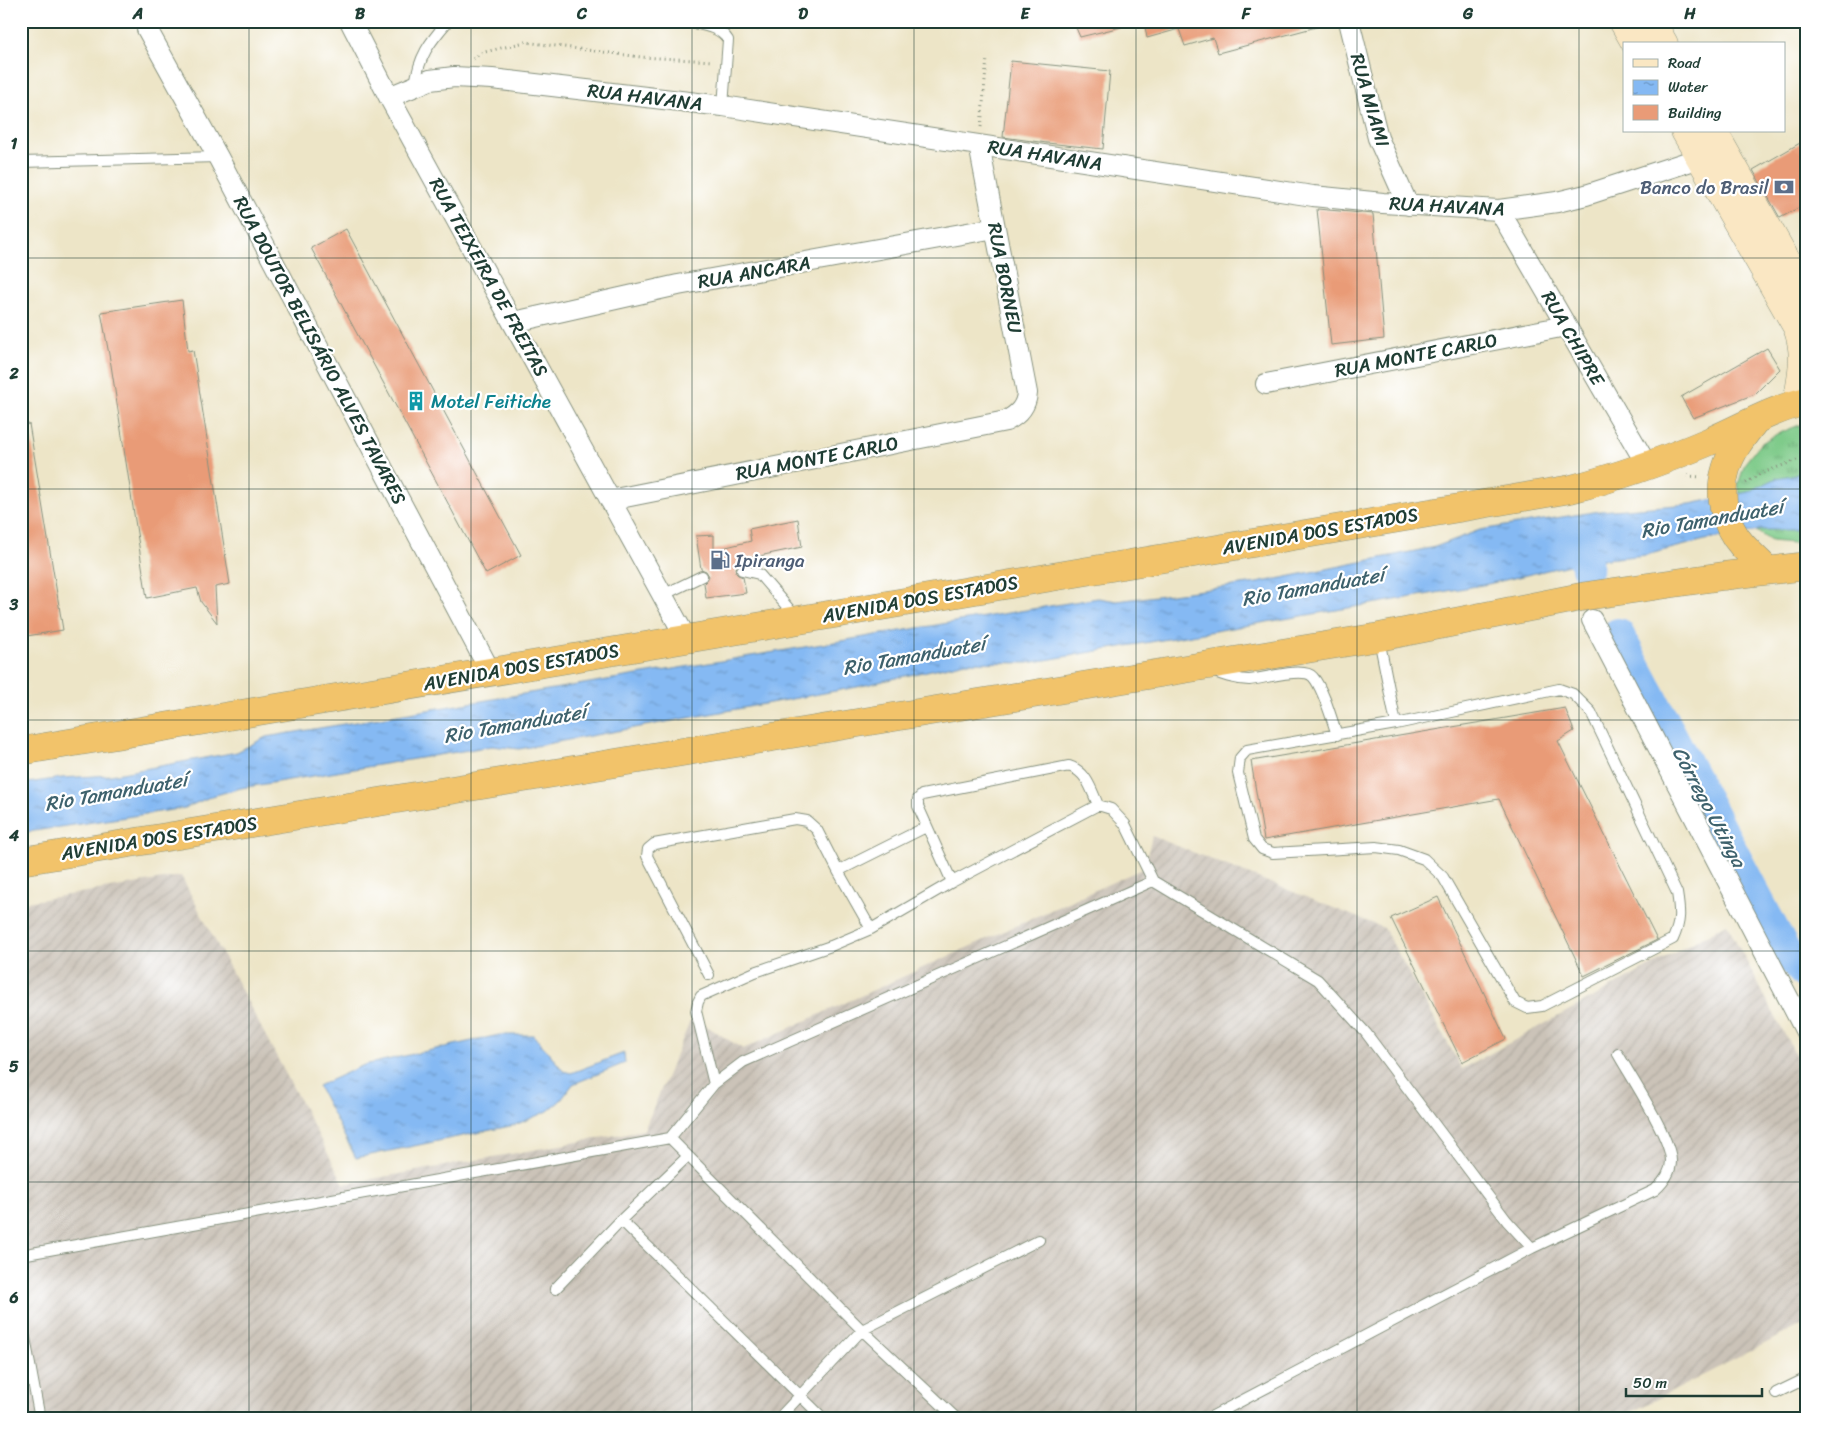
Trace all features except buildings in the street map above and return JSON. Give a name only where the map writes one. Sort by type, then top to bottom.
[{"type":"highway","name":"AVENIDA DOS ESTADOS","points":[[21,750],[491,673],[686,638],[1571,489],[1648,467],[1802,402]]},
{"type":"highway","points":[[1754,422],[1735,448],[1726,468],[1723,492],[1728,524],[1742,545],[1767,570]]},
{"type":"highway","name":"AVENIDA DOS ESTADOS","points":[[21,861],[1379,637],[1586,596],[1807,566]]},
{"type":"main road","points":[[1623,21],[1635,42]]},
{"type":"main road","points":[[1651,21],[1663,42]]},
{"type":"main road","points":[[1686,132],[1797,327],[1802,340],[1804,356],[1802,402]]},
{"type":"main road","points":[[1714,132],[1807,297]]},
{"type":"street","name":"RUA TEIXEIRA DE FREITAS","points":[[350,21],[389,97],[686,638]]},
{"type":"street","name":"RUA MIAMI","points":[[1348,21],[1378,138],[1408,205]]},
{"type":"street","name":"RUA DOUTOR BELISÁRIO ALVES TAVARES","points":[[147,29],[218,157],[491,673]]},
{"type":"street","name":"RUA HAVANA","points":[[389,97],[430,80],[454,77],[492,79],[723,106],[1313,196],[1408,205],[1499,210],[1547,204],[1586,195],[1700,158]]},
{"type":"street","name":"RUA BORNEU","points":[[979,145],[1027,393],[1026,403],[1020,410]]},
{"type":"street","name":"RUA CHIPRE","points":[[1499,210],[1648,467]]},
{"type":"street","name":"RUA ANCARA","points":[[514,322],[678,285],[995,228]]},
{"type":"street","name":"RUA MONTE CARLO","points":[[1266,384],[1566,326]]},
{"type":"street","name":"RUA MONTE CARLO","points":[[610,500],[1006,421],[1015,417],[1020,410]]},
{"type":"street","points":[[1592,620],[1807,1034]]},
{"type":"lane","points":[[415,85],[417,67],[423,55],[448,21]]},
{"type":"lane","points":[[684,21],[716,29],[724,34],[728,40],[723,106]]},
{"type":"lane","points":[[21,162],[218,157]]},
{"type":"lane","points":[[742,570],[759,574],[799,619]]},
{"type":"lane","points":[[664,595],[702,576]]},
{"type":"lane","points":[[1379,637],[1396,724]]},
{"type":"lane","points":[[1200,667],[1232,678],[1248,680],[1304,672],[1313,676],[1323,695],[1337,735]]},
{"type":"lane","points":[[1558,689],[1572,694],[1591,712],[1677,893],[1680,925],[1673,939],[1542,1006],[1527,1008],[1515,1002],[1443,877],[1424,859],[1399,850],[1376,847],[1284,854],[1262,849],[1254,839],[1238,772],[1240,758],[1247,750],[1396,724],[1558,689]]},
{"type":"lane","points":[[952,882],[918,806],[918,799],[922,795],[1069,766],[1078,769],[1085,775],[1098,806]]},
{"type":"lane","points":[[714,1084],[696,1011],[701,996],[755,972],[831,946],[871,929],[952,882],[1098,806],[1111,809],[1125,824],[1153,881],[1318,980],[1366,1034],[1507,1221],[1532,1248]]},
{"type":"lane","points":[[709,975],[647,856],[648,849],[654,844],[795,818],[807,821],[817,830],[871,929]]},
{"type":"lane","points":[[838,871],[926,827]]},
{"type":"lane","points":[[21,1255],[670,1138],[714,1084],[743,1062],[1153,881]]},
{"type":"lane","points":[[1207,1419],[1532,1248],[1655,1190],[1666,1180],[1671,1161],[1664,1135],[1618,1054]]},
{"type":"lane","points":[[670,1138],[862,1330],[956,1419]]},
{"type":"lane","points":[[555,1289],[621,1220],[688,1156]]},
{"type":"lane","points":[[621,1220],[824,1419]]},
{"type":"lane","points":[[778,1419],[862,1330],[1039,1240]]},
{"type":"lane","points":[[21,1333],[25,1338],[40,1419]]},
{"type":"lane","points":[[1776,1393],[1807,1378]]},
{"type":"path","points":[[454,77],[460,68],[481,53],[526,42],[641,57],[726,61]]},
{"type":"path","points":[[979,145],[986,58]]},
{"type":"shaded area","points":[[1152,836],[1384,928],[1462,1069],[1727,924],[1807,1077],[1807,1322],[1618,1419],[21,1419],[21,903],[181,876],[344,1184],[644,1130],[692,1017],[743,1049],[1144,868]]},
{"type":"green space","points":[[1807,422],[1807,542],[1771,541],[1753,529],[1743,507],[1738,485],[1745,463],[1760,444],[1777,434]]},
{"type":"water","name":"Rio Tamanduateí","points":[[1807,472],[1807,528],[1798,530],[1763,530],[1705,540],[1646,555],[1586,561],[1488,584],[1028,663],[966,662],[857,687],[519,749],[492,746],[241,788],[212,796],[185,808],[21,833],[21,784],[62,778],[111,775],[237,752],[266,737],[1098,598],[1117,601],[1257,583],[1435,547],[1480,530],[1600,511],[1690,504],[1748,492],[1777,478]]},
{"type":"water","points":[[499,1035],[533,1035],[563,1071],[571,1073],[624,1053],[625,1063],[573,1084],[561,1100],[548,1111],[515,1125],[356,1158],[318,1086],[364,1065]]},
{"type":"waterway","name":"Córrego Utinga","points":[[1571,543],[1586,561],[1587,567]]},
{"type":"waterway","name":"Córrego Utinga","points":[[1618,634],[1785,952],[1807,975]]},
{"type":"place","name":"Banco do Brasil","points":[[1784,187]]},
{"type":"place","name":"Motel Feitiche","points":[[416,401]]},
{"type":"place","name":"Ipiranga","points":[[720,560]]}]
